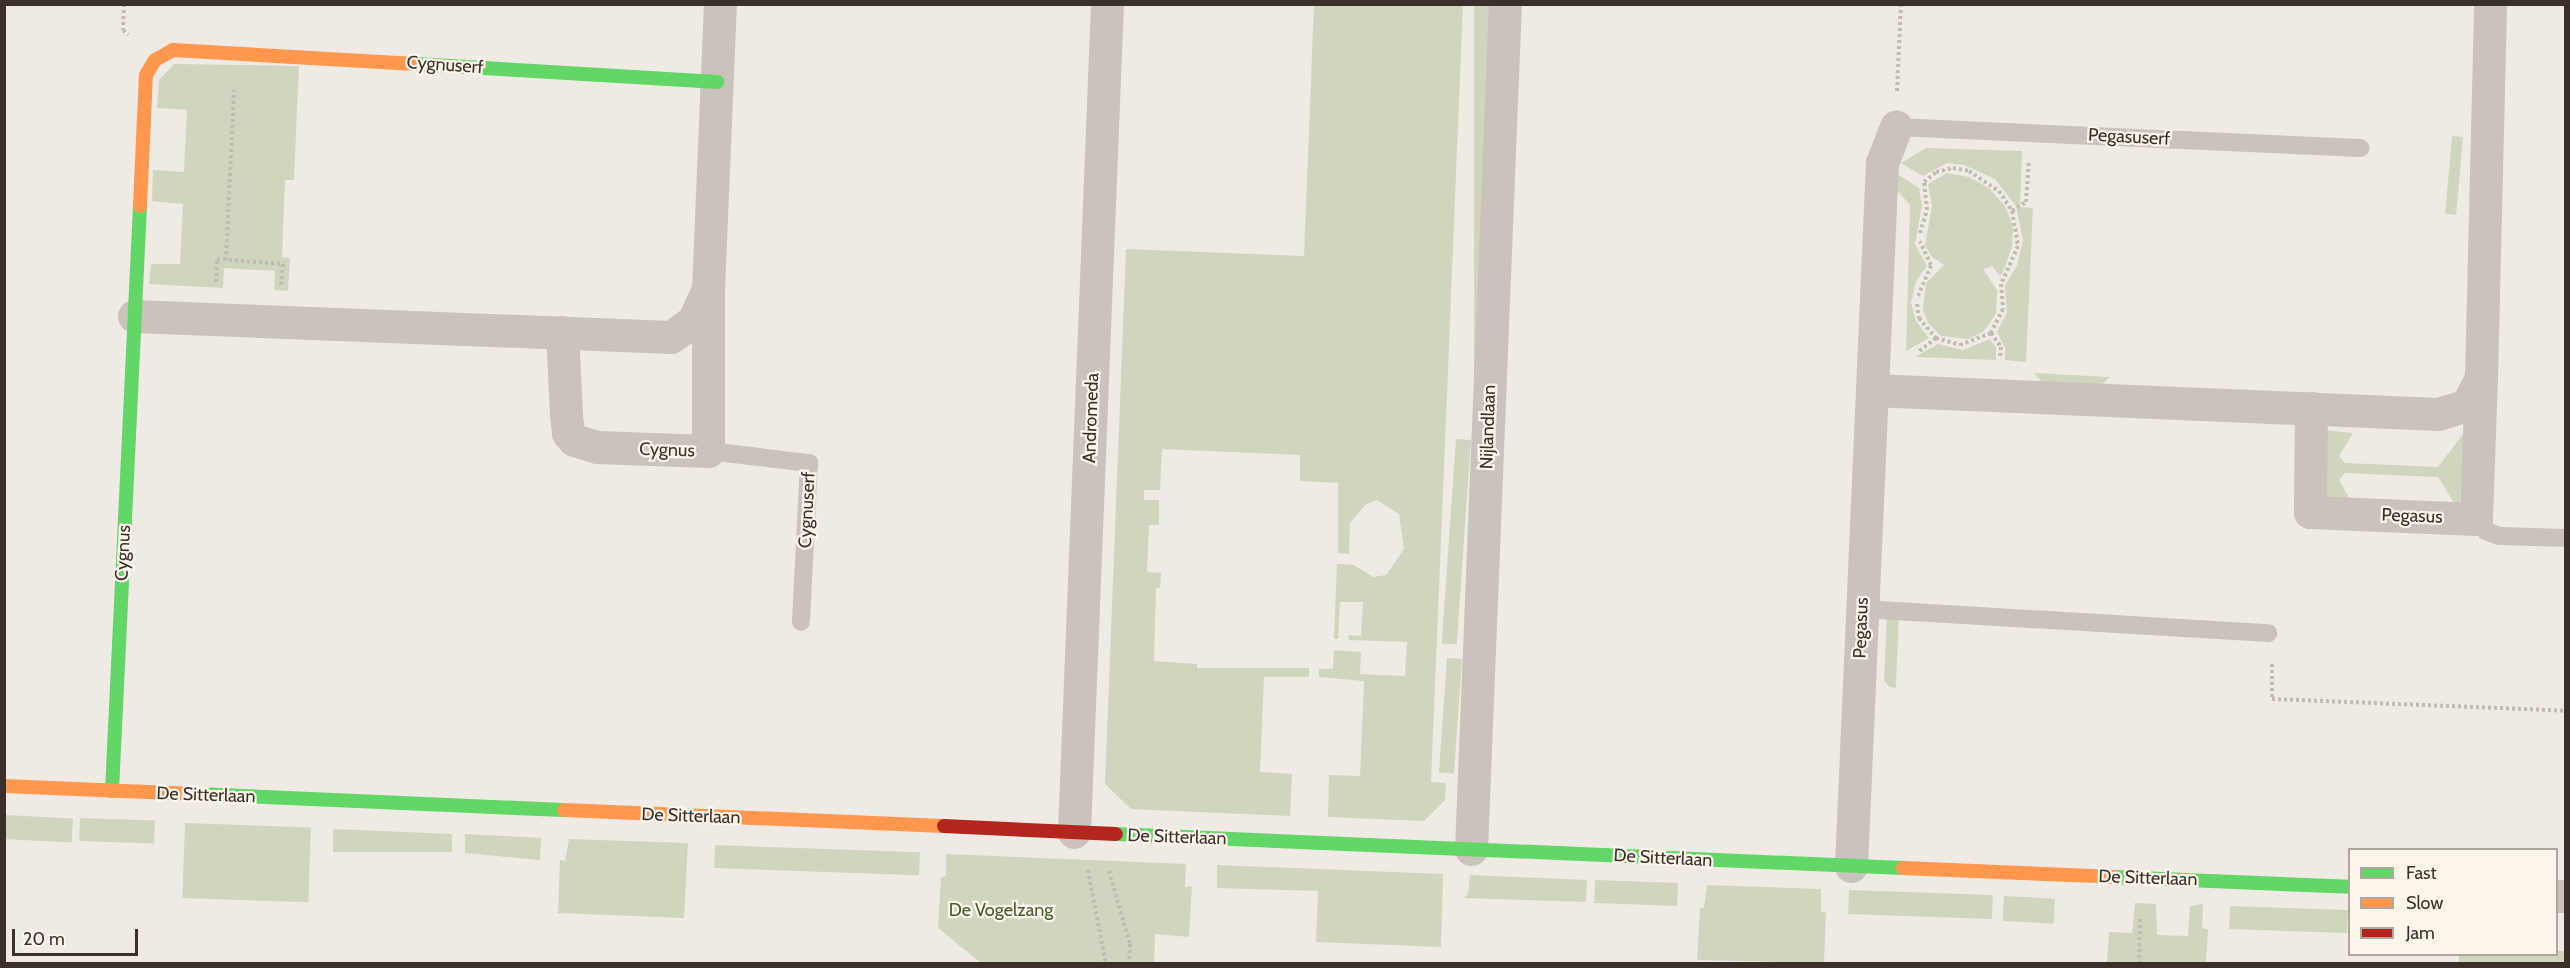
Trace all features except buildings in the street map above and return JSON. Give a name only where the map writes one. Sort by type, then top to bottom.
[{"type":"street","name":"Cygnus","points":[[562,332],[568,433],[574,440],[597,447],[708,451],[708,289],[720,4]]},
{"type":"street","name":"Andromeda","points":[[1079,833],[1107,4]]},
{"type":"street","name":"Nijlandlaan","points":[[1471,849],[1505,4]]},
{"type":"street","points":[[2476,519],[2490,4]]},
{"type":"street","name":"Cygnus","points":[[112,791],[146,75],[155,60],[173,50]]},
{"type":"street","name":"Cygnuserf","points":[[173,50],[717,82]]},
{"type":"street","name":"Pegasus","points":[[1851,866],[1882,163],[1896,128]]},
{"type":"street","name":"Cygnus","points":[[134,316],[671,336],[694,320],[708,289]]},
{"type":"street","points":[[1872,390],[2438,414],[2467,405],[2481,376]]},
{"type":"street","name":"Pegasus","points":[[2311,408],[2310,512],[2476,519]]},
{"type":"street","name":"De Sitterlaan","points":[[4,786],[2348,887]]},
{"type":"lane","name":"Pegasuserf","points":[[1896,128],[2361,148]]},
{"type":"lane","name":"Cygnuserf","points":[[708,451],[809,463],[801,622]]},
{"type":"lane","points":[[2476,519],[2487,531],[2499,536],[2565,538]]},
{"type":"lane","points":[[1862,609],[2268,633]]},
{"type":"path","points":[[1896,128],[1901,4]]},
{"type":"path","points":[[226,260],[236,52]]},
{"type":"path","points":[[2012,211],[2026,202],[2031,133]]},
{"type":"path","points":[[1923,182],[1936,172],[1953,168],[1969,171],[1999,191],[2012,211],[2018,246],[2001,284],[2003,309],[1991,333],[1960,345],[1936,338]]},
{"type":"path","points":[[1991,333],[2001,347],[1999,395]]},
{"type":"path","points":[[2272,666],[2272,699],[2565,711]]},
{"type":"path","points":[[1079,833],[1106,963]]},
{"type":"path","points":[[1111,835],[1109,878],[1130,944],[1129,963]]},
{"type":"path","points":[[2139,963],[2141,878]]},
{"type":"green space","points":[[1314,5],[1463,5],[1431,782],[1446,783],[1445,800],[1424,821],[1328,817],[1329,775],[1360,776],[1364,681],[1319,677],[1319,669],[1333,669],[1334,650],[1361,652],[1360,674],[1405,676],[1407,642],[1349,640],[1348,635],[1361,636],[1363,602],[1340,602],[1338,639],[1334,639],[1337,564],[1354,565],[1373,577],[1386,575],[1404,549],[1399,514],[1377,500],[1365,505],[1350,523],[1349,554],[1338,553],[1338,483],[1300,481],[1300,455],[1162,449],[1160,490],[1144,490],[1144,500],[1159,500],[1159,525],[1149,525],[1147,572],[1161,573],[1160,588],[1156,588],[1154,661],[1197,664],[1197,668],[1309,668],[1309,677],[1264,677],[1260,772],[1292,774],[1290,816],[1131,809],[1105,784],[1126,249],[1304,256]]},
{"type":"green space","points":[[1474,5],[1489,5],[1489,410],[1474,410]]},
{"type":"green space","points":[[174,64],[299,66],[294,180],[285,180],[282,257],[290,258],[288,291],[274,290],[275,271],[224,268],[223,288],[149,284],[151,264],[180,264],[183,204],[152,201],[153,170],[184,172],[187,110],[157,108],[159,80]]},
{"type":"green space","points":[[2452,136],[2463,137],[2456,215],[2445,214]]},
{"type":"green space","points":[[1926,148],[2022,151],[2020,207],[2033,208],[2026,362],[2005,360],[2005,348],[1997,332],[2007,312],[2005,286],[2017,265],[2023,240],[2016,206],[1995,179],[1964,165],[1947,163],[1923,176],[1901,163]]},
{"type":"green space","points":[[1896,173],[1919,188],[1922,206],[1915,244],[1927,266],[1916,281],[1911,303],[1916,321],[1929,338],[1906,351],[1910,205],[1894,187]]},
{"type":"green space","points":[[1947,173],[1969,177],[1989,188],[2005,206],[2013,226],[2012,247],[2003,272],[2000,276],[1992,266],[1983,269],[1997,290],[1996,314],[1983,332],[1968,339],[1941,336],[1928,323],[1923,310],[1926,283],[1944,265],[1932,257],[1925,245],[1932,206],[1928,184]]},
{"type":"green space","points":[[1990,339],[1996,348],[1996,360],[1915,357],[1938,344],[1963,350]]},
{"type":"green space","points":[[2034,373],[2110,377],[2099,387],[2045,385]]},
{"type":"green space","points":[[2324,430],[2353,433],[2339,456],[2345,463],[2438,467],[2463,434],[2467,436],[2459,511],[2438,477],[2345,473],[2339,480],[2352,503],[2324,505]]},
{"type":"green space","points":[[1456,439],[1471,440],[1457,645],[1442,644]]},
{"type":"green space","points":[[1899,613],[1896,688],[1890,687],[1884,681],[1887,614]]},
{"type":"green space","points":[[1447,658],[1462,659],[1454,774],[1439,773]]},
{"type":"green space","points":[[5,815],[73,819],[72,843],[4,839]]},
{"type":"green space","points":[[80,818],[155,821],[154,844],[79,841]]},
{"type":"green space","points":[[185,823],[311,827],[308,902],[182,898]]},
{"type":"green space","points":[[333,829],[452,834],[452,852],[333,852]]},
{"type":"green space","points":[[465,834],[541,838],[540,860],[465,853]]},
{"type":"green space","points":[[569,839],[688,843],[684,918],[558,913],[560,860],[565,861]]},
{"type":"green space","points":[[715,845],[920,852],[919,875],[714,868]]},
{"type":"green space","name":"De Vogelzang","points":[[946,854],[1186,864],[1185,887],[1192,886],[1189,937],[1155,934],[1154,963],[981,963],[938,928],[941,877],[946,876]]},
{"type":"green space","points":[[1217,865],[1443,874],[1441,947],[1316,942],[1318,891],[1217,888]]},
{"type":"green space","points":[[1470,875],[1587,880],[1586,902],[1464,898],[1468,894]]},
{"type":"green space","points":[[1595,880],[1678,883],[1677,906],[1594,903]]},
{"type":"green space","points":[[1707,885],[1821,889],[1821,912],[1826,912],[1824,963],[1697,960],[1700,908],[1704,908]]},
{"type":"green space","points":[[1849,890],[1993,895],[1992,919],[1848,914]]},
{"type":"green space","points":[[2004,896],[2055,899],[2054,924],[2003,921]]},
{"type":"green space","points":[[2135,903],[2156,904],[2157,935],[2188,936],[2190,906],[2203,904],[2202,928],[2208,929],[2206,963],[2107,963],[2109,932],[2132,933]]},
{"type":"green space","points":[[2230,906],[2348,910],[2347,933],[2229,929]]},
{"type":"green space","points":[[2558,951],[2565,951],[2565,963],[2459,963],[2459,956],[2558,956]]},
{"type":"traffic: fast","points":[[416,64],[717,82]]},
{"type":"traffic: fast","points":[[112,791],[140,206]]},
{"type":"traffic: fast","points":[[196,794],[564,810]]},
{"type":"traffic: fast","points":[[1116,834],[1903,868]]},
{"type":"traffic: fast","points":[[2115,877],[2348,887]]},
{"type":"traffic: slow","points":[[140,206],[146,75],[155,60],[173,50],[416,64]]},
{"type":"traffic: slow","points":[[4,786],[196,794]]},
{"type":"traffic: slow","points":[[564,810],[944,826]]},
{"type":"traffic: slow","points":[[1903,868],[2115,877]]},
{"type":"traffic: jam","points":[[944,826],[1116,834]]}]
